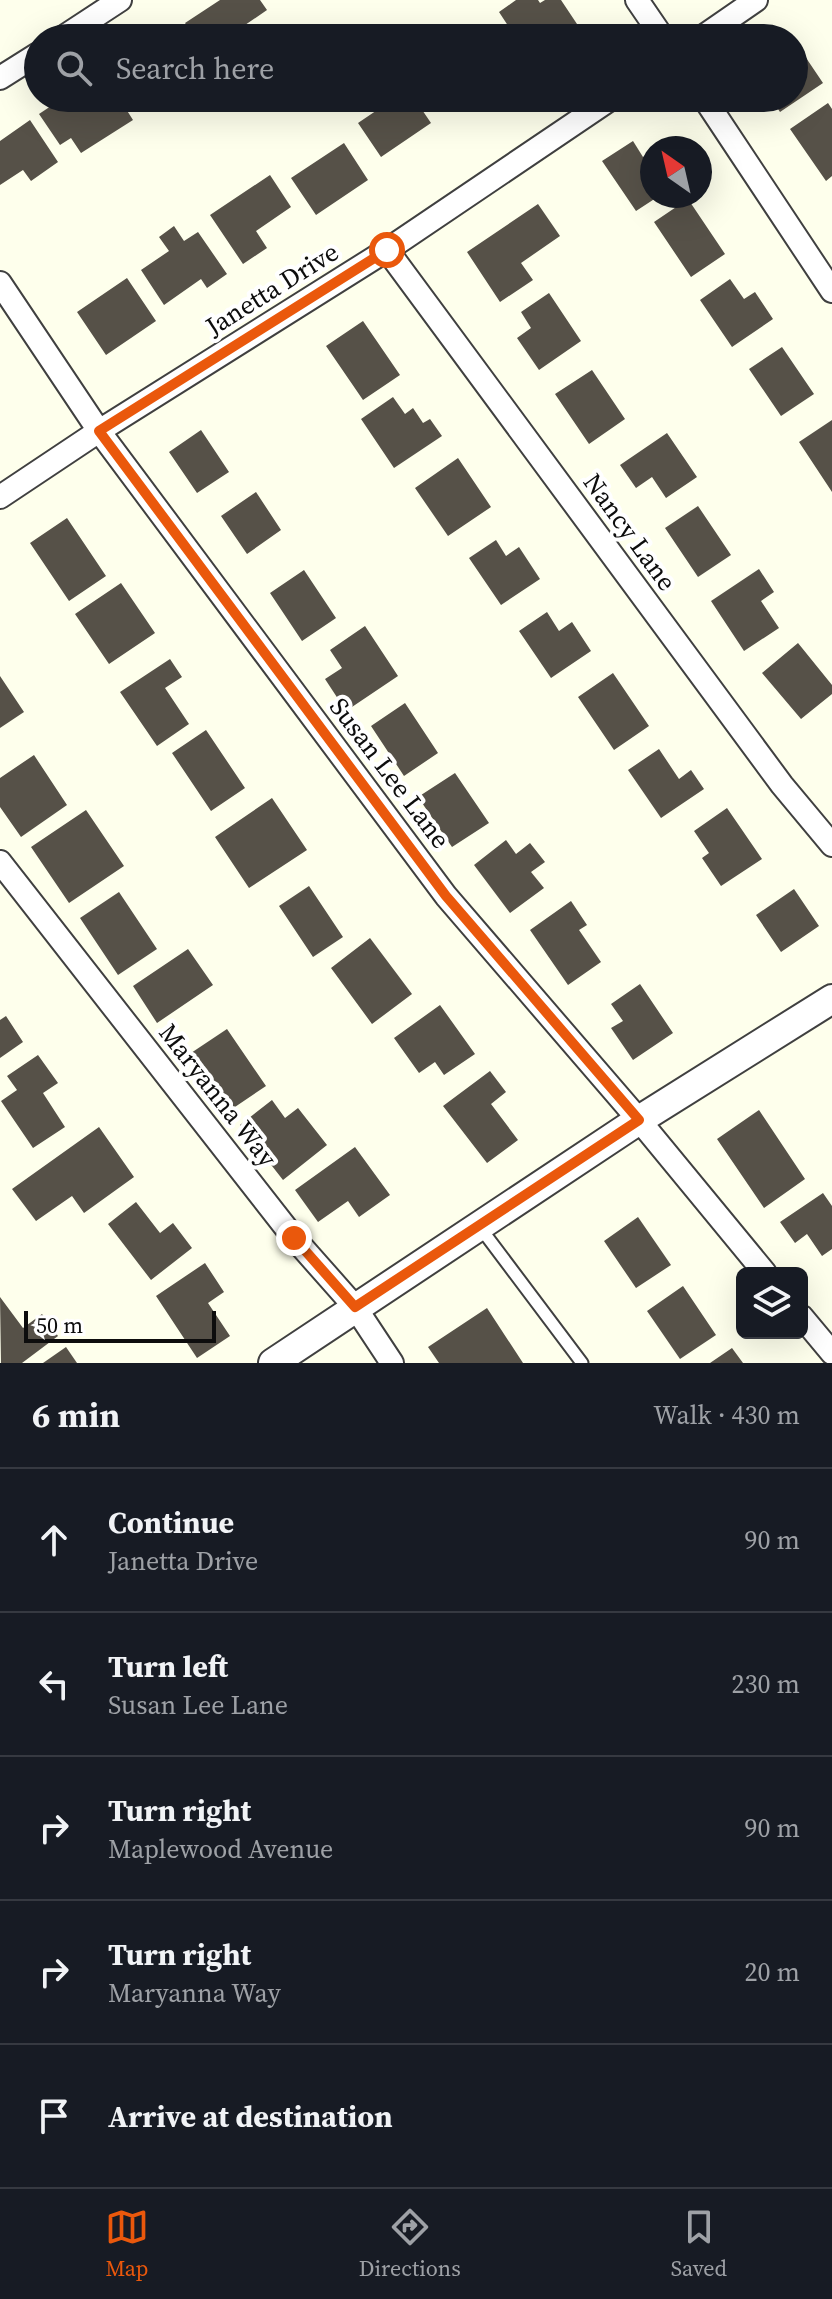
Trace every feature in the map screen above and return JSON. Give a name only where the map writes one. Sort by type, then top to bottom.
[{"type":"street","points":[[83,24],[120,0]]},
{"type":"street","points":[[637,0],[653,24]]},
{"type":"street","points":[[721,24],[756,0]]},
{"type":"street","points":[[0,78],[24,63]]},
{"type":"street","name":"Janetta Drive","points":[[0,497],[387,250],[591,112]]},
{"type":"street","points":[[713,112],[832,291]]},
{"type":"street","name":"Nancy Lane","points":[[387,250],[782,785],[832,845]]},
{"type":"street","name":"Susan Lee Lane","points":[[0,283],[99,431],[446,896],[639,1120],[760,1267]]},
{"type":"street","name":"Maryanna Way","points":[[0,862],[294,1238],[355,1307],[392,1363]]},
{"type":"street","points":[[273,1363],[639,1120],[832,999]]},
{"type":"street","points":[[808,1324],[832,1353]]},
{"type":"lane","points":[[478,1226],[582,1363]]},
{"type":"building","points":[[220,0],[260,0],[267,10],[246,24],[185,23]]},
{"type":"building","points":[[516,0],[538,0],[540,3],[561,0],[577,24],[507,24],[499,12]]},
{"type":"building","points":[[808,61],[823,83],[808,93]]},
{"type":"building","points":[[828,103],[832,109],[832,176],[826,181],[790,129]]},
{"type":"building","points":[[128,112],[133,120],[81,153],[71,138],[60,145],[39,114]]},
{"type":"building","points":[[374,112],[424,112],[431,123],[381,157],[358,123]]},
{"type":"building","points":[[30,120],[58,162],[31,181],[23,170],[0,185],[0,141]]},
{"type":"building","points":[[633,141],[640,152],[641,208],[636,211],[602,161]]},
{"type":"building","points":[[344,143],[368,180],[316,215],[291,178]]},
{"type":"building","points":[[270,175],[291,207],[256,231],[267,248],[243,264],[210,215]]},
{"type":"building","points":[[538,204],[560,236],[521,263],[533,280],[500,302],[467,252]]},
{"type":"building","points":[[675,208],[694,208],[725,254],[691,277],[654,222]]},
{"type":"building","points":[[174,226],[184,241],[198,232],[227,274],[207,288],[201,279],[164,305],[141,270],[169,251],[159,237]]},
{"type":"building","points":[[127,278],[156,321],[106,355],[77,312]]},
{"type":"building","points":[[730,279],[744,299],[755,292],[773,319],[732,347],[700,300]]},
{"type":"building","points":[[549,293],[581,341],[539,370],[517,338],[531,328],[521,312]]},
{"type":"building","points":[[363,321],[400,375],[363,400],[326,346]]},
{"type":"building","points":[[782,347],[814,394],[781,416],[749,369]]},
{"type":"building","points":[[592,370],[625,419],[589,444],[555,394]]},
{"type":"building","points":[[393,397],[405,414],[413,408],[423,423],[430,419],[442,436],[394,468],[361,419]]},
{"type":"building","points":[[832,420],[832,492],[799,442]]},
{"type":"building","points":[[201,430],[229,472],[197,493],[169,452]]},
{"type":"building","points":[[667,433],[697,477],[666,498],[652,477],[636,488],[620,465]]},
{"type":"building","points":[[458,458],[491,507],[448,536],[415,488]]},
{"type":"building","points":[[256,492],[281,530],[247,554],[221,516]]},
{"type":"building","points":[[698,506],[731,555],[698,577],[665,528]]},
{"type":"building","points":[[67,518],[106,576],[69,601],[30,543]]},
{"type":"building","points":[[496,540],[506,556],[519,547],[540,579],[501,605],[469,558]]},
{"type":"building","points":[[759,569],[774,592],[761,601],[779,628],[744,651],[711,601]]},
{"type":"building","points":[[304,570],[336,618],[302,641],[270,593]]},
{"type":"building","points":[[121,583],[155,633],[109,664],[75,614]]},
{"type":"building","points":[[547,612],[559,631],[572,622],[591,651],[551,678],[519,631]]},
{"type":"building","points":[[365,626],[398,676],[346,711],[325,679],[342,668],[330,650]]},
{"type":"building","points":[[798,643],[832,685],[832,694],[801,719],[762,673]]},
{"type":"building","points":[[170,659],[182,677],[165,688],[189,724],[157,746],[120,692]]},
{"type":"building","points":[[613,673],[649,726],[614,750],[578,697]]},
{"type":"building","points":[[0,676],[24,712],[0,728]]},
{"type":"building","points":[[405,703],[438,753],[404,776],[371,726]]},
{"type":"building","points":[[206,730],[245,788],[211,811],[172,753]]},
{"type":"building","points":[[659,749],[679,779],[691,770],[704,789],[661,818],[628,770]]},
{"type":"building","points":[[34,755],[67,805],[21,837],[0,807],[0,778]]},
{"type":"building","points":[[455,773],[489,823],[452,847],[418,797]]},
{"type":"building","points":[[272,798],[307,850],[249,888],[215,837]]},
{"type":"building","points":[[727,808],[762,859],[721,886],[702,858],[709,853],[694,831]]},
{"type":"building","points":[[86,810],[124,866],[69,903],[31,847]]},
{"type":"building","points":[[506,840],[516,854],[530,843],[545,862],[531,872],[544,888],[510,913],[474,865]]},
{"type":"building","points":[[309,886],[343,937],[313,957],[279,906]]},
{"type":"building","points":[[794,889],[819,926],[781,952],[756,915]]},
{"type":"building","points":[[119,892],[157,949],[118,975],[80,918]]},
{"type":"building","points":[[571,901],[587,925],[579,930],[601,962],[568,985],[530,930]]},
{"type":"building","points":[[370,938],[412,994],[372,1024],[331,968]]},
{"type":"building","points":[[188,949],[213,985],[157,1023],[133,986]]},
{"type":"building","points":[[640,984],[673,1033],[633,1060],[611,1028],[623,1021],[611,1004]]},
{"type":"building","points":[[440,1005],[475,1054],[444,1075],[435,1062],[419,1073],[394,1038]]},
{"type":"building","points":[[6,1016],[23,1042],[0,1058],[0,1020]]},
{"type":"building","points":[[227,1029],[266,1086],[229,1111],[191,1053]]},
{"type":"building","points":[[38,1055],[58,1083],[43,1093],[65,1127],[33,1148],[1,1101],[17,1090],[7,1076]]},
{"type":"building","points":[[490,1071],[506,1092],[491,1104],[518,1140],[487,1163],[443,1106]]},
{"type":"building","points":[[272,1100],[285,1118],[298,1108],[327,1145],[283,1180],[240,1125]]},
{"type":"building","points":[[759,1110],[805,1179],[764,1208],[717,1139]]},
{"type":"building","points":[[99,1127],[134,1177],[84,1213],[72,1196],[36,1221],[12,1189]]},
{"type":"building","points":[[355,1147],[390,1195],[359,1217],[348,1201],[318,1222],[295,1190]]},
{"type":"building","points":[[823,1193],[832,1206],[832,1249],[822,1256],[807,1234],[795,1243],[780,1222]]},
{"type":"building","points":[[136,1202],[160,1233],[173,1223],[192,1248],[151,1280],[108,1224]]},
{"type":"building","points":[[638,1217],[671,1265],[636,1288],[604,1241]]},
{"type":"building","points":[[205,1263],[224,1292],[208,1303],[230,1336],[197,1358],[156,1296]]},
{"type":"building","points":[[683,1286],[716,1335],[680,1359],[647,1311]]},
{"type":"building","points":[[0,1297],[23,1328],[42,1314],[58,1336],[22,1363],[1,1363]]},
{"type":"building","points":[[487,1308],[523,1363],[439,1363],[428,1347]]},
{"type":"building","points":[[66,1347],[77,1363],[43,1363]]},
{"type":"building","points":[[732,1348],[743,1363],[710,1363]]},
{"type":"route","points":[[294,1238],[355,1307],[639,1120],[446,896],[99,431],[387,250]]}]
